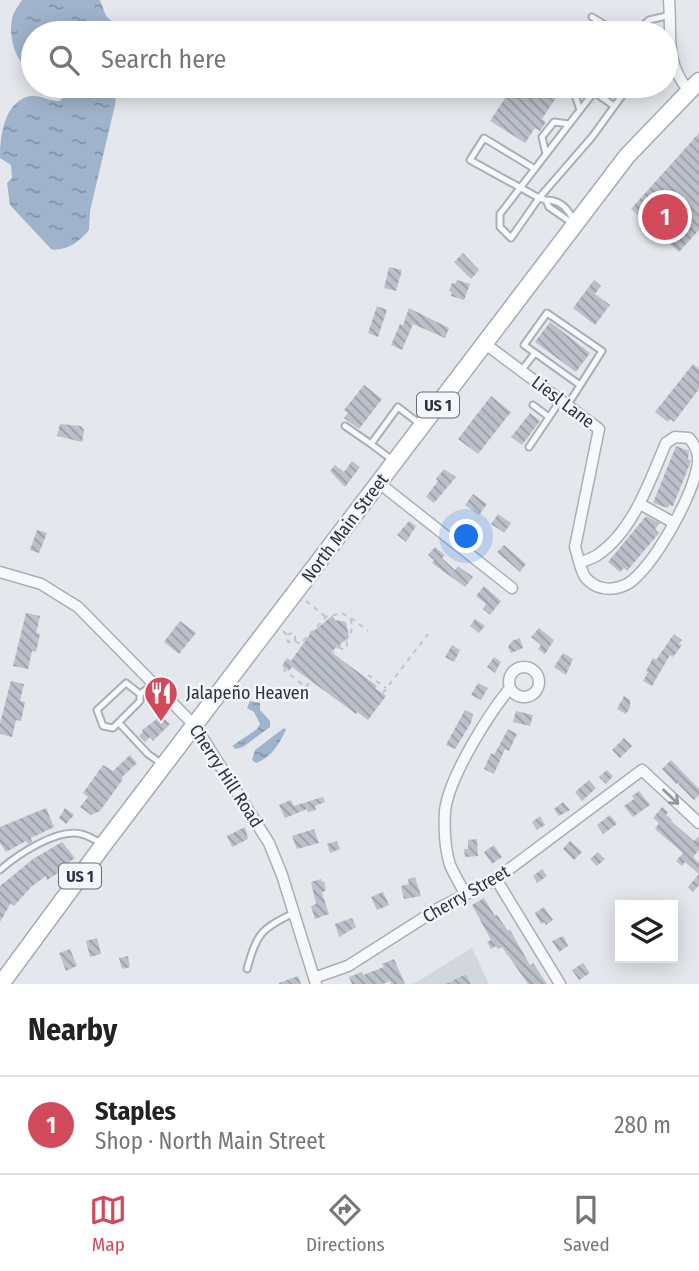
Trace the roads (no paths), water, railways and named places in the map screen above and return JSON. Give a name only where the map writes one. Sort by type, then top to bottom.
[{"type":"main road","name":"North Main Street","points":[[1,984],[627,156],[694,86]]},
{"type":"street","points":[[669,0],[671,21]]},
{"type":"street","points":[[678,74],[694,86]]},
{"type":"street","name":"Liesl Lane","points":[[484,343],[599,429],[577,530],[575,547],[580,563]]},
{"type":"street","points":[[675,438],[689,438],[697,447],[699,460],[692,486],[658,550],[632,581],[613,590],[596,587],[585,578],[580,563],[599,554],[617,536],[640,504],[666,443],[675,438]]},
{"type":"street","points":[[379,483],[512,588]]},
{"type":"street","points":[[640,504],[674,523]]},
{"type":"street","name":"Cherry Hill Road","points":[[0,572],[41,584],[78,607],[195,726],[269,843],[315,981]]},
{"type":"street","points":[[465,894],[450,865],[445,810],[450,792],[472,746],[510,688]]},
{"type":"street","name":"Cherry Street","points":[[315,981],[348,966],[465,894],[496,879],[642,770],[699,823]]},
{"type":"street","points":[[496,879],[560,984]]},
{"type":"lane","points":[[648,21],[671,15]]},
{"type":"lane","points":[[592,16],[600,21]]},
{"type":"lane","points":[[576,98],[580,110]]},
{"type":"lane","points":[[589,98],[500,214],[500,228],[511,238],[539,198],[592,137],[620,98]]},
{"type":"lane","points":[[603,98],[614,106]]},
{"type":"lane","points":[[546,154],[542,137],[554,122],[569,124]]},
{"type":"lane","points":[[534,169],[484,138],[470,160],[539,198],[555,200],[565,206],[574,225]]},
{"type":"lane","points":[[546,200],[549,206],[574,225]]},
{"type":"lane","points":[[529,447],[549,417],[580,386],[603,351],[547,313],[524,345],[580,386]]},
{"type":"lane","points":[[521,371],[536,353]]},
{"type":"lane","points":[[533,405],[549,417]]},
{"type":"lane","points":[[370,444],[398,407],[422,426]]},
{"type":"lane","points":[[345,426],[395,462]]},
{"type":"lane","points":[[126,683],[140,694],[140,701],[119,723],[113,728],[103,726],[97,710],[126,683]]},
{"type":"lane","points":[[140,694],[154,684]]},
{"type":"lane","points":[[119,723],[148,754],[164,765]]},
{"type":"lane","points":[[0,870],[54,836],[68,832],[82,834],[104,845]]},
{"type":"lane","points":[[247,970],[259,934],[275,922],[294,914]]},
{"type":"water","points":[[22,0],[100,0],[106,16],[112,21],[21,21],[21,62],[12,39],[13,15]]},
{"type":"water","points":[[25,98],[59,101],[63,98],[116,98],[90,211],[89,230],[72,245],[51,249],[10,205],[7,183],[12,178],[11,165],[0,158],[5,121],[15,104]]},
{"type":"water","points":[[250,701],[260,703],[260,710],[270,721],[270,727],[243,747],[236,749],[232,746],[260,724],[254,712],[247,708]]},
{"type":"water","points":[[284,728],[286,730],[271,753],[256,763],[252,760],[255,750]]},
{"type":"place","name":"Staples","points":[[665,217]]},
{"type":"place","name":"Jalapeño Heaven","points":[[161,723]]}]
